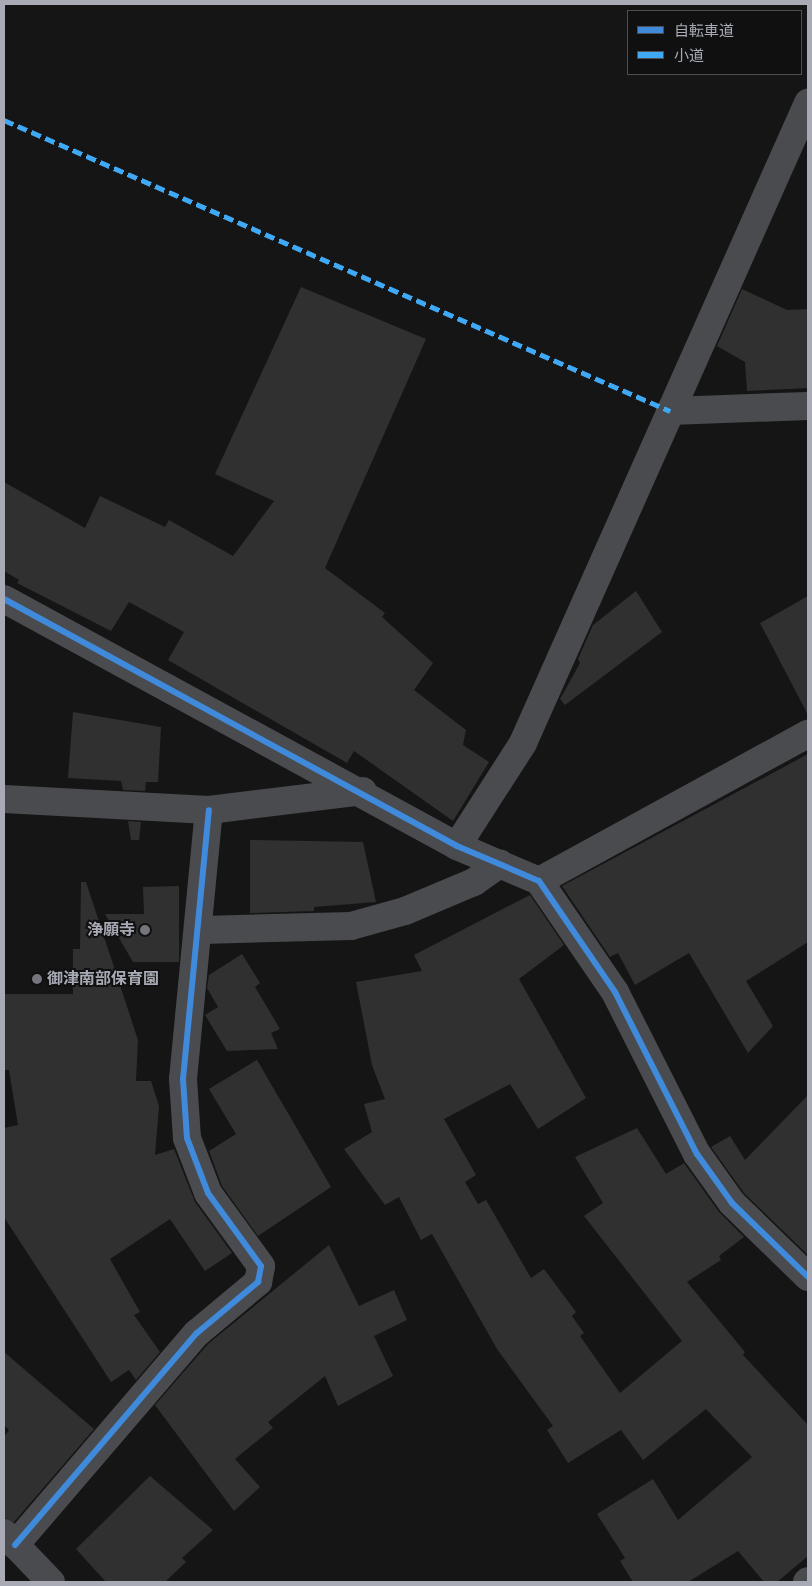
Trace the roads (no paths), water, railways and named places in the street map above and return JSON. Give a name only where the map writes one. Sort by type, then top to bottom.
[{"type":"street","points":[[458,846],[523,743],[808,103]]},
{"type":"street","points":[[670,411],[808,406]]},
{"type":"street","points":[[4,599],[363,791],[458,846],[539,881],[615,992],[697,1154],[732,1203],[808,1276]]},
{"type":"street","points":[[539,881],[808,734]]},
{"type":"street","points":[[4,799],[209,810],[363,791]]},
{"type":"street","points":[[51,1582],[9,1539],[197,1334],[258,1282],[261,1266],[208,1193],[187,1138],[184,1078],[201,930],[209,810]]},
{"type":"street","points":[[201,930],[351,926],[405,911],[474,882],[500,864]]},
{"type":"place","name":"浄願寺","points":[[145,930]]},
{"type":"place","name":"御津南部保育園","points":[[37,979]]}]
